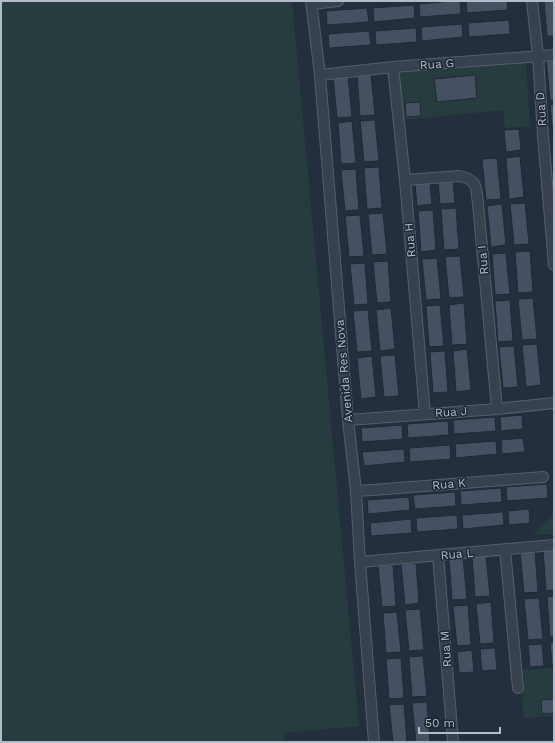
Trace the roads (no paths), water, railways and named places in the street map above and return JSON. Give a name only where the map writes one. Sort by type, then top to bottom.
[{"type":"street","points":[[311,3],[338,1]]},
{"type":"street","name":"Rua D","points":[[532,1],[538,56],[554,265]]},
{"type":"street","name":"Avenida Res Nova","points":[[311,3],[320,75],[348,420],[356,491],[374,742]]},
{"type":"street","name":"Rua G","points":[[320,75],[393,67],[554,54]]},
{"type":"street","name":"Rua H","points":[[393,67],[405,180],[425,414]]},
{"type":"street","name":"Rua I","points":[[405,180],[460,176],[469,178],[475,184],[497,409]]},
{"type":"street","name":"Rua J","points":[[348,420],[497,409],[554,403]]},
{"type":"street","name":"Rua K","points":[[356,491],[543,477]]},
{"type":"street","name":"Rua L","points":[[360,562],[554,545]]},
{"type":"street","points":[[506,550],[518,688]]},
{"type":"street","name":"Rua M","points":[[438,555],[453,742]]}]
